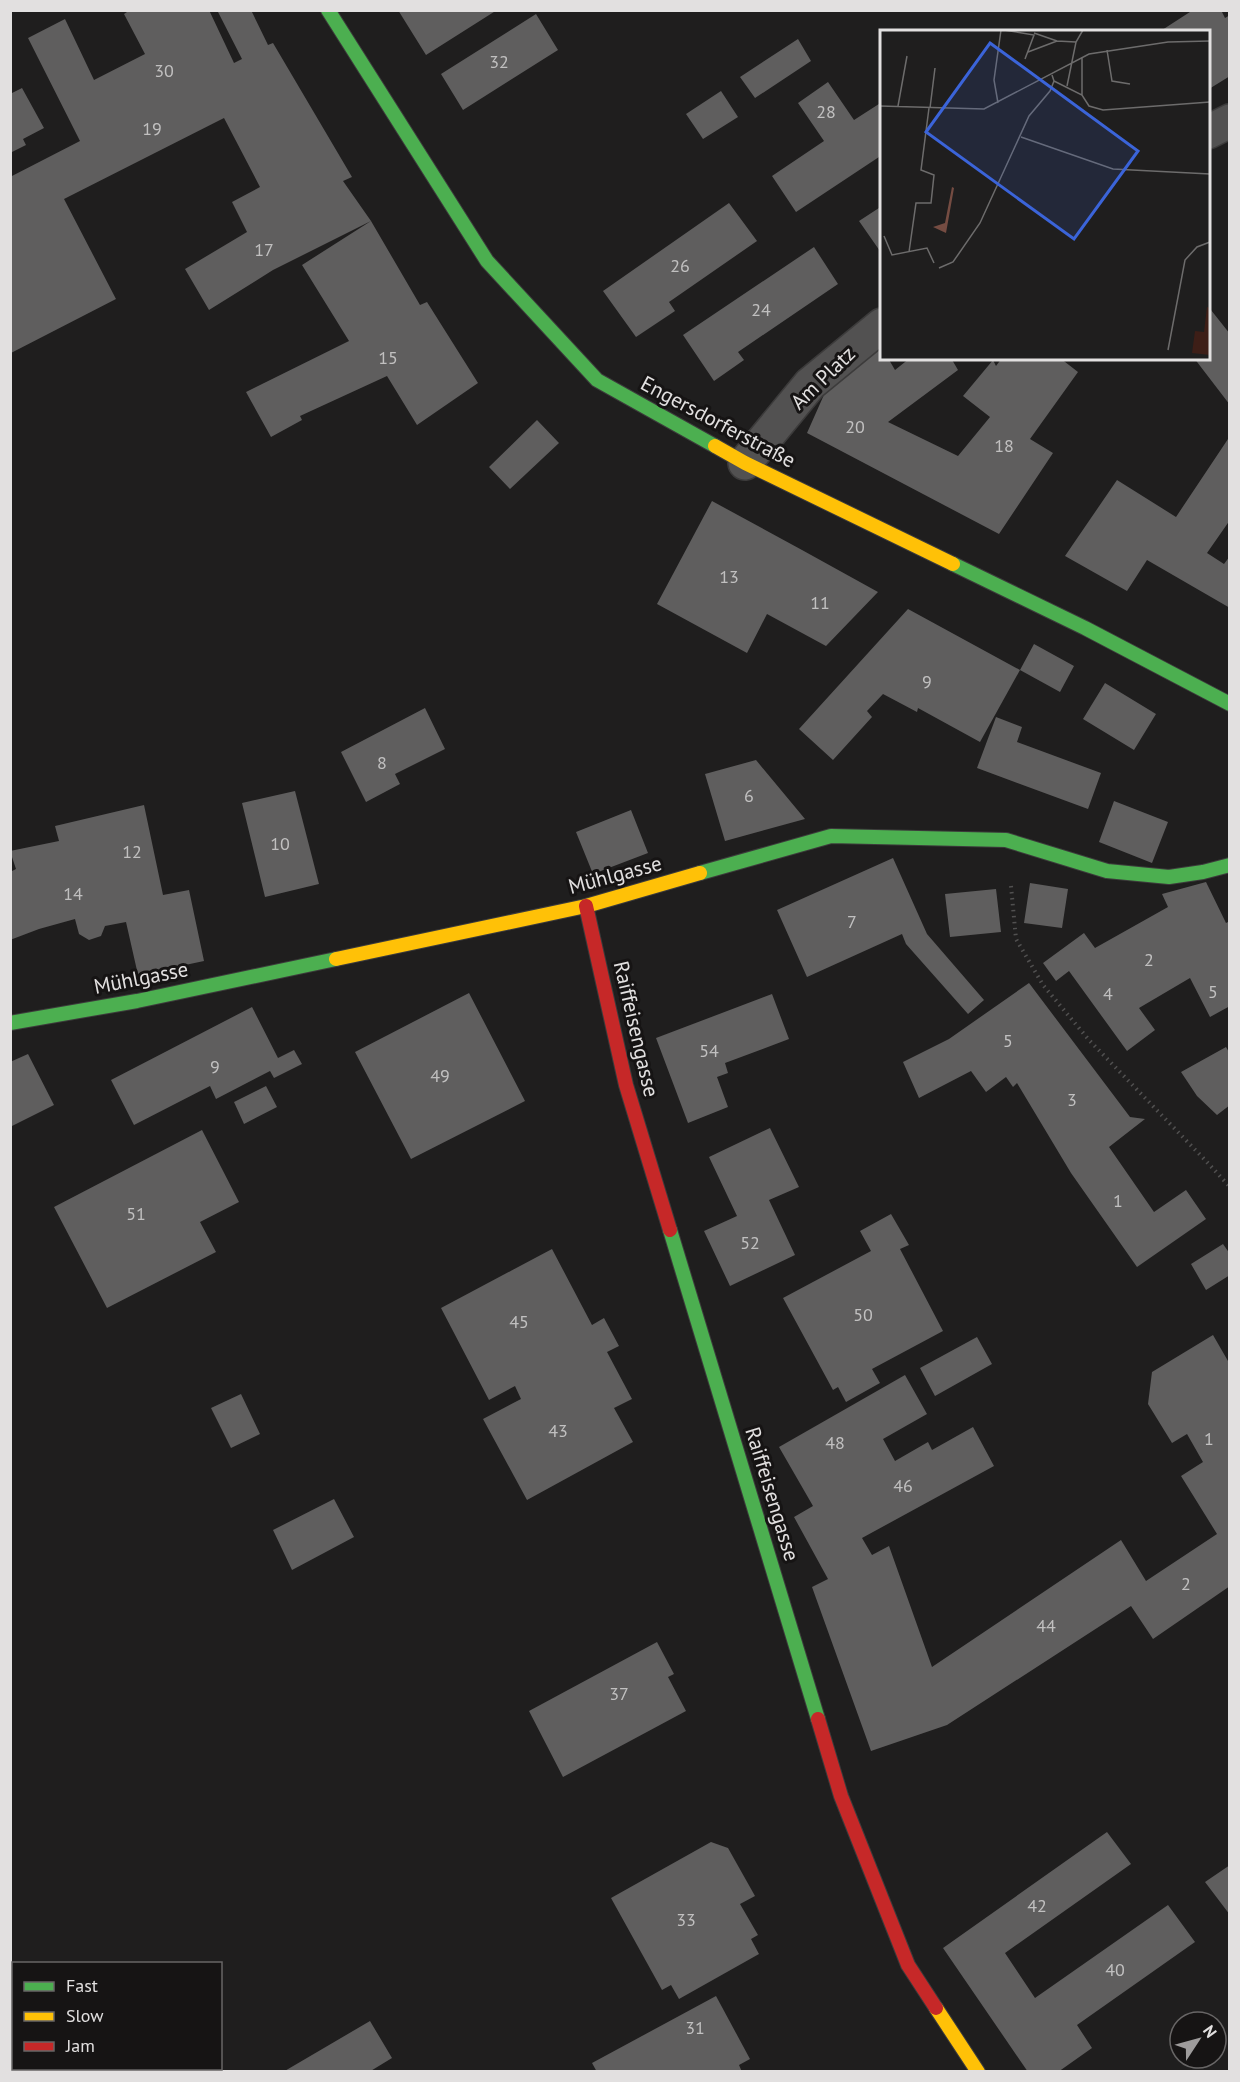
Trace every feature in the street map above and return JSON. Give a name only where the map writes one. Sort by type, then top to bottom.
[{"type":"street","name":"Engersdorferstraße","points":[[328,10],[488,261],[597,380],[745,463],[1085,628],[1230,704]]},
{"type":"street","points":[[1210,131],[1230,121]]},
{"type":"street","name":"Am Platz","points":[[745,463],[810,384],[880,327]]},
{"type":"street","name":"Mühlgasse","points":[[10,1023],[137,1001],[586,906],[831,836],[1006,840],[1107,871],[1169,877],[1230,865]]},
{"type":"street","name":"Raiffeisengasse","points":[[586,906],[626,1085],[841,1796],[908,1965],[978,2072]]},
{"type":"path","points":[[1006,840],[1017,939],[1043,985],[1089,1040],[1230,1187]]},
{"type":"building","points":[[130,10],[209,10],[234,63],[242,59],[217,10],[251,10],[268,45],[273,43],[352,177],[343,181],[371,221],[273,270],[209,310],[185,269],[247,232],[232,202],[260,187],[224,118],[64,199],[116,299],[11,353],[10,177],[80,141],[28,38],[65,19],[94,80],[145,54],[124,14]]},
{"type":"building","points":[[398,10],[497,10],[426,55]]},
{"type":"building","points":[[1193,10],[1221,10],[1225,18],[1230,15],[1230,76],[1210,88],[1210,30],[1162,30]]},
{"type":"building","points":[[536,14],[558,50],[463,110],[441,74]]},
{"type":"building","points":[[798,39],[811,61],[755,98],[740,77]]},
{"type":"building","points":[[828,82],[854,120],[880,103],[880,156],[796,212],[772,176],[824,141],[798,103]]},
{"type":"building","points":[[22,88],[44,128],[23,139],[26,145],[10,153],[10,94]]},
{"type":"building","points":[[721,91],[738,117],[703,139],[686,114]]},
{"type":"building","points":[[729,203],[757,241],[669,302],[675,311],[636,337],[603,291]]},
{"type":"building","points":[[880,207],[880,251],[859,221]]},
{"type":"building","points":[[371,221],[420,305],[427,302],[478,383],[417,425],[387,376],[300,416],[302,420],[271,437],[246,392],[349,341],[302,265]]},
{"type":"building","points":[[814,247],[838,284],[738,352],[744,360],[714,381],[683,335]]},
{"type":"building","points":[[1210,311],[1230,334],[1230,405],[1196,360],[1210,360]]},
{"type":"building","points":[[880,348],[880,360],[889,360],[895,370],[908,360],[952,360],[958,370],[888,422],[958,456],[990,417],[963,396],[993,360],[996,366],[1000,360],[1063,360],[1078,372],[1030,439],[1053,453],[999,534],[807,433],[827,388]]},
{"type":"building","points":[[537,420],[559,443],[510,489],[489,467]]},
{"type":"building","points":[[1230,436],[1230,520],[1207,553],[1224,564],[1230,556],[1230,608],[1147,560],[1127,591],[1065,556],[1117,480],[1176,517]]},
{"type":"building","points":[[712,501],[878,592],[826,646],[767,614],[747,653],[657,604]]},
{"type":"building","points":[[908,609],[1020,670],[980,742],[918,708],[917,712],[883,694],[867,711],[872,717],[833,760],[799,729]]},
{"type":"building","points":[[1034,644],[1074,666],[1060,692],[1020,670]]},
{"type":"building","points":[[1105,683],[1156,714],[1134,750],[1083,719]]},
{"type":"building","points":[[425,708],[445,749],[395,774],[400,784],[366,802],[341,752]]},
{"type":"building","points":[[996,717],[1022,727],[1017,742],[1101,773],[1088,809],[977,768]]},
{"type":"building","points":[[756,760],[805,819],[725,841],[705,774]]},
{"type":"building","points":[[295,791],[319,884],[265,897],[242,803]]},
{"type":"building","points":[[1114,801],[1168,822],[1152,863],[1099,842]]},
{"type":"building","points":[[144,805],[163,895],[189,890],[204,961],[138,975],[126,922],[105,926],[101,936],[89,940],[79,934],[75,919],[10,940],[10,872],[16,869],[10,851],[59,841],[55,826]]},
{"type":"building","points":[[631,810],[648,853],[593,874],[576,832]]},
{"type":"building","points":[[893,858],[927,934],[984,1000],[968,1014],[906,944],[902,934],[807,977],[777,910]]},
{"type":"building","points":[[1206,882],[1226,923],[1230,921],[1230,1006],[1210,1017],[1190,978],[1139,1008],[1155,1030],[1127,1051],[1069,971],[1056,981],[1043,963],[1084,933],[1095,948],[1168,907],[1162,894]]},
{"type":"building","points":[[1030,883],[1068,889],[1062,928],[1024,923]]},
{"type":"building","points":[[996,889],[1001,932],[950,937],[945,894]]},
{"type":"building","points":[[1029,983],[1130,1117],[1145,1119],[1109,1147],[1154,1212],[1186,1190],[1206,1219],[1137,1267],[1071,1173],[1017,1083],[1013,1087],[1006,1077],[986,1092],[971,1071],[919,1098],[903,1062],[949,1039]]},
{"type":"building","points":[[469,993],[525,1101],[411,1159],[355,1052]]},
{"type":"building","points":[[772,994],[789,1039],[725,1063],[728,1073],[717,1077],[728,1107],[688,1123],[656,1038]]},
{"type":"building","points":[[252,1007],[278,1058],[294,1050],[302,1064],[274,1078],[270,1071],[216,1099],[210,1086],[134,1125],[111,1080]]},
{"type":"building","points":[[1226,1047],[1230,1054],[1230,1105],[1217,1115],[1197,1096],[1181,1072]]},
{"type":"building","points":[[28,1054],[54,1105],[10,1127],[10,1062]]},
{"type":"building","points":[[266,1086],[277,1107],[244,1124],[234,1102]]},
{"type":"building","points":[[770,1128],[799,1187],[769,1200],[795,1255],[730,1286],[704,1231],[737,1216],[709,1157]]},
{"type":"building","points":[[202,1130],[239,1202],[200,1222],[216,1252],[107,1308],[54,1207]]},
{"type":"building","points":[[891,1214],[909,1245],[900,1249],[943,1331],[872,1369],[880,1383],[846,1402],[838,1387],[833,1390],[783,1298],[871,1251],[860,1231]]},
{"type":"building","points":[[1223,1244],[1230,1254],[1230,1275],[1206,1290],[1191,1264]]},
{"type":"building","points":[[552,1249],[592,1325],[604,1318],[619,1346],[607,1352],[632,1399],[614,1408],[633,1442],[527,1500],[483,1419],[521,1399],[515,1386],[489,1400],[441,1308]]},
{"type":"building","points":[[1213,1335],[1228,1361],[1230,1360],[1230,1586],[1153,1639],[1131,1606],[947,1725],[871,1751],[812,1587],[828,1579],[794,1517],[813,1506],[779,1447],[905,1375],[927,1414],[883,1439],[895,1461],[928,1442],[932,1450],[973,1427],[994,1466],[862,1538],[872,1555],[889,1546],[932,1667],[1121,1540],[1146,1581],[1217,1534],[1181,1476],[1203,1462],[1187,1434],[1172,1443],[1148,1404],[1152,1372]]},
{"type":"building","points":[[977,1337],[992,1364],[935,1396],[920,1368]]},
{"type":"building","points":[[241,1394],[260,1434],[231,1448],[211,1408]]},
{"type":"building","points":[[334,1499],[354,1537],[292,1570],[273,1530]]},
{"type":"building","points":[[657,1642],[674,1674],[668,1677],[686,1711],[563,1777],[529,1711]]},
{"type":"building","points":[[1107,1832],[1131,1864],[1005,1953],[1035,1998],[1168,1905],[1195,1942],[1077,2025],[1092,2048],[1058,2072],[1028,2072],[943,1948]]},
{"type":"building","points":[[711,1842],[728,1848],[755,1896],[740,1904],[758,1935],[751,1939],[759,1954],[679,1999],[671,1985],[662,1990],[611,1898]]},
{"type":"building","points":[[1230,1865],[1230,1915],[1205,1882]]},
{"type":"building","points":[[716,1996],[750,2059],[739,2065],[742,2072],[597,2072],[592,2063]]},
{"type":"building","points":[[370,2021],[392,2058],[369,2072],[283,2072]]},
{"type":"traffic: fast","points":[[328,10],[487,261],[597,380],[715,446]]},
{"type":"traffic: fast","points":[[953,564],[1085,628],[1230,704]]},
{"type":"traffic: fast","points":[[700,873],[831,836],[1006,840],[1107,871],[1169,877],[1230,865]]},
{"type":"traffic: fast","points":[[10,1023],[137,1001],[336,959]]},
{"type":"traffic: fast","points":[[670,1230],[818,1719]]},
{"type":"traffic: slow","points":[[715,446],[745,463],[953,564]]},
{"type":"traffic: slow","points":[[336,959],[586,906],[700,873]]},
{"type":"traffic: slow","points":[[936,2008],[978,2072]]},
{"type":"traffic: jam","points":[[586,906],[626,1085],[670,1230]]},
{"type":"traffic: jam","points":[[818,1719],[841,1796],[908,1965],[936,2008]]}]
